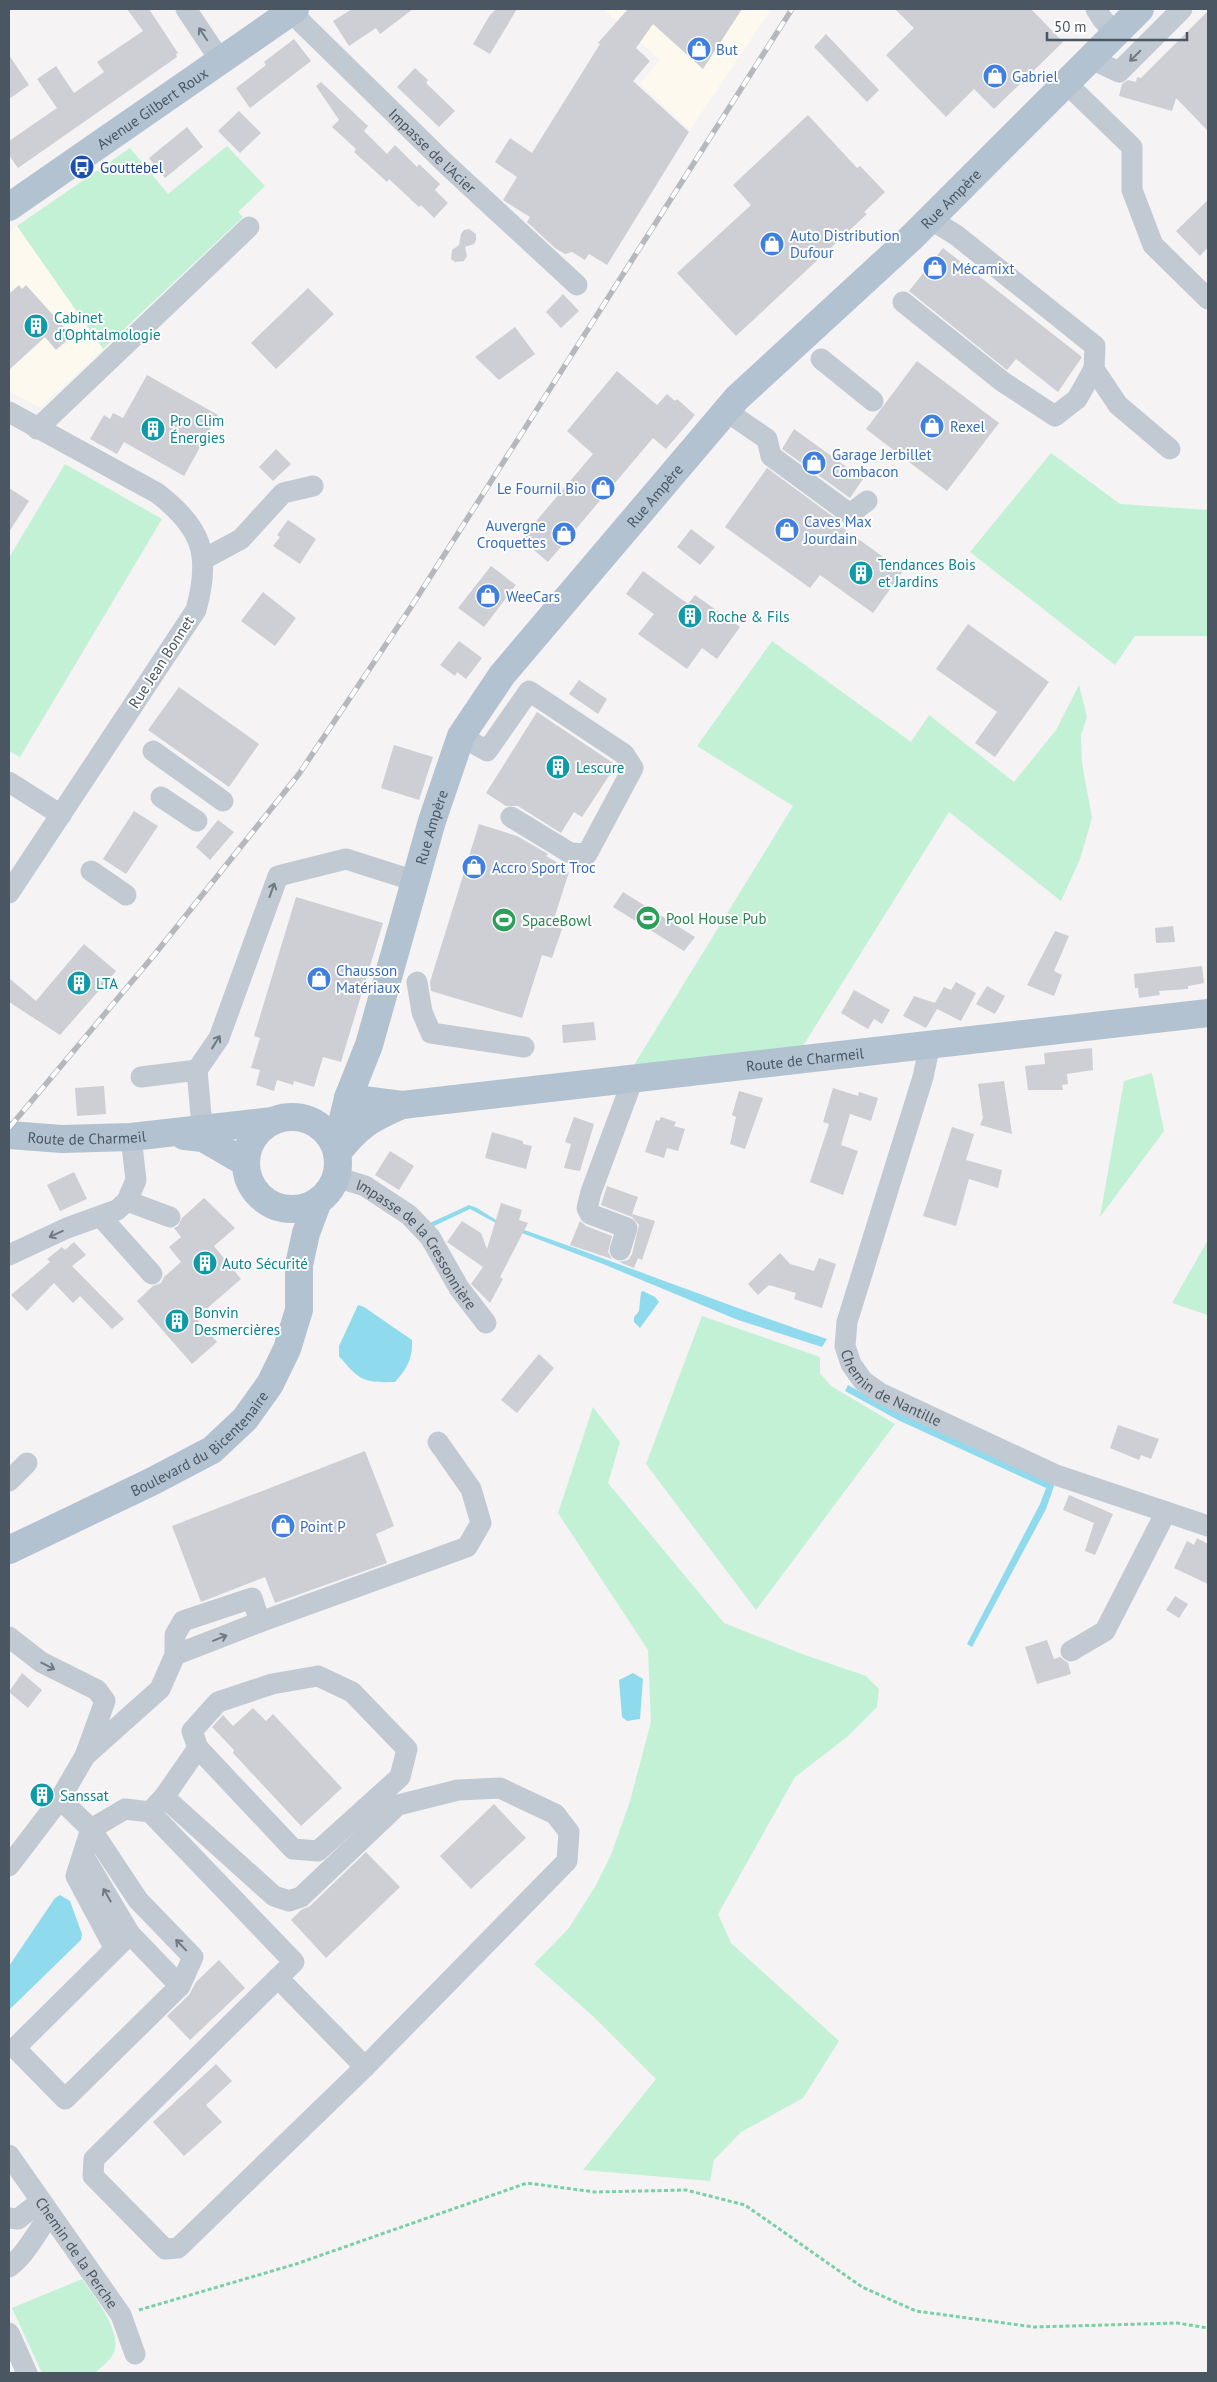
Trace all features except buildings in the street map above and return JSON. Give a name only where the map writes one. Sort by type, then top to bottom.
[{"type":"main road","name":"Rue Ampère","points":[[337,1159],[348,1098],[363,1059],[432,821],[461,736],[502,675],[738,398],[930,220],[1140,9]]},
{"type":"main road","name":"Avenue Gilbert Roux","points":[[9,207],[293,10]]},
{"type":"main road","name":"Route de Charmeil","points":[[348,1098],[402,1105],[1208,1012]]},
{"type":"main road","points":[[363,1059],[367,1077],[402,1105]]},
{"type":"main road","points":[[306,1119],[348,1098]]},
{"type":"main road","name":"Route de Charmeil","points":[[337,1159],[354,1132],[372,1118],[402,1105]]},
{"type":"main road","points":[[284,1118],[306,1119],[319,1126],[329,1135],[337,1159],[329,1191],[318,1201],[306,1207],[293,1209],[279,1208],[266,1201],[255,1191],[249,1178],[246,1163],[248,1150],[262,1128],[273,1121],[284,1118]]},
{"type":"main road","name":"Route de Charmeil","points":[[9,1135],[62,1139],[203,1133],[273,1121]]},
{"type":"main road","points":[[203,1133],[246,1163]]},
{"type":"main road","name":"Boulevard du Bicentenaire","points":[[9,1550],[151,1482],[212,1450],[245,1419],[270,1384],[288,1349],[299,1310],[299,1265],[306,1232],[318,1201]]},
{"type":"main road","name":"Boulevard du Bicentenaire","points":[[279,1208],[299,1265]]},
{"type":"street","points":[[186,9],[220,60]]},
{"type":"street","points":[[1096,9],[1103,20],[1116,33]]},
{"type":"street","points":[[1091,59],[1119,72],[1182,9]]},
{"type":"street","name":"Impasse de l'Acier","points":[[293,10],[302,23],[447,165],[577,285]]},
{"type":"street","points":[[1066,83],[1132,147],[1132,190],[1153,245],[1208,299]]},
{"type":"street","points":[[902,302],[1003,382],[1055,416],[1077,399],[1094,369],[1096,346],[956,235],[930,220]]},
{"type":"street","points":[[37,429],[249,227]]},
{"type":"street","points":[[821,359],[873,401]]},
{"type":"street","points":[[1094,369],[1118,404],[1170,449]]},
{"type":"street","name":"Rue Jean Bonnet","points":[[9,412],[157,494],[172,505],[194,530],[204,559],[203,583],[196,610],[9,893]]},
{"type":"street","points":[[726,412],[767,439],[771,456],[850,514],[867,501]]},
{"type":"street","points":[[204,559],[241,539],[283,493],[313,486]]},
{"type":"street","points":[[502,675],[624,754],[633,768],[587,854],[570,853],[511,817]]},
{"type":"street","points":[[461,736],[487,751],[529,691]]},
{"type":"street","points":[[153,751],[223,801]]},
{"type":"street","points":[[9,782],[61,814]]},
{"type":"street","points":[[161,797],[197,821]]},
{"type":"street","points":[[203,1133],[197,1070],[219,1038],[278,876],[346,859],[415,881]]},
{"type":"street","points":[[90,871],[126,895]]},
{"type":"street","points":[[417,982],[422,1012],[431,1033],[524,1047]]},
{"type":"street","name":"Chemin de Nantille","points":[[930,1044],[923,1077],[847,1322],[846,1346],[851,1364],[863,1381],[880,1393],[943,1424],[1056,1475],[1208,1526]]},
{"type":"street","points":[[141,1078],[197,1070]]},
{"type":"street","points":[[620,1250],[627,1228],[590,1214],[587,1208],[591,1192],[633,1079]]},
{"type":"street","points":[[9,1255],[67,1228],[117,1210],[127,1201],[136,1180],[131,1136]]},
{"type":"street","name":"Impasse de la Cressonnière","points":[[337,1159],[365,1186],[409,1215],[430,1237],[459,1288],[486,1323]]},
{"type":"street","points":[[127,1201],[170,1217]]},
{"type":"street","points":[[101,1217],[152,1274]]},
{"type":"street","points":[[175,1645],[260,1622],[467,1547],[480,1523],[471,1489],[438,1442]]},
{"type":"street","points":[[9,1481],[27,1463]]},
{"type":"street","points":[[1071,1651],[1105,1631],[1166,1512]]},
{"type":"street","points":[[85,1756],[160,1689],[183,1621],[252,1598],[260,1622]]},
{"type":"street","points":[[9,1637],[41,1662],[97,1690],[105,1701],[85,1756],[60,1799],[9,1866]]},
{"type":"street","points":[[318,1676],[352,1692],[407,1748],[400,1777],[318,1851],[293,1849],[198,1748],[192,1731],[218,1702],[272,1684],[318,1676]]},
{"type":"street","points":[[180,1986],[123,1942],[83,1855],[91,1829],[125,1809],[157,1804],[198,1748]]},
{"type":"street","points":[[500,1788],[555,1814],[569,1832],[567,1861],[365,2067],[178,2248],[165,2249],[93,2176],[94,2159],[294,1962],[157,1804],[274,1896],[289,1900],[301,1897],[398,1805],[458,1790],[500,1788]]},
{"type":"street","points":[[60,1799],[91,1829],[138,1900],[193,1957],[180,1986],[65,2099],[14,2048],[123,1942]]},
{"type":"street","points":[[278,1978],[365,2067]]},
{"type":"street","name":"Chemin de la Perche","points":[[9,2155],[121,2315],[135,2354]]},
{"type":"street","points":[[9,2218],[18,2219],[46,2208]]},
{"type":"street","points":[[9,2267],[27,2250],[46,2208]]},
{"type":"street","points":[[9,2333],[27,2373]]},
{"type":"path","points":[[121,2315],[296,2264],[527,2183],[595,2192],[686,2190],[745,2205],[862,2287],[916,2311],[1034,2327],[1177,2323],[1208,2328]]},
{"type":"shaded area","points":[[603,9],[771,9],[690,130],[640,84],[660,60]]},
{"type":"shaded area","points":[[17,226],[103,349],[40,408],[9,391],[9,232]]},
{"type":"green space","points":[[227,146],[265,186],[238,212],[243,217],[103,349],[17,226],[130,148],[168,194]]},
{"type":"green space","points":[[1051,453],[1120,504],[1208,510],[1208,636],[1135,636],[1115,665],[970,552]]},
{"type":"green space","points":[[65,464],[162,519],[20,757],[9,751],[9,558]]},
{"type":"green space","points":[[772,641],[911,742],[929,715],[1014,782],[1056,730],[1079,685],[1087,717],[1081,735],[1082,763],[1092,818],[1080,859],[1061,901],[949,812],[803,1046],[634,1065],[793,806],[697,746]]},
{"type":"green space","points":[[1152,1073],[1164,1131],[1100,1217],[1124,1081]]},
{"type":"green space","points":[[1208,1240],[1208,1315],[1172,1303]]},
{"type":"green space","points":[[702,1316],[820,1357],[820,1373],[831,1386],[895,1424],[756,1610],[646,1464]]},
{"type":"green space","points":[[593,1407],[620,1442],[608,1483],[724,1623],[802,1654],[866,1676],[879,1689],[877,1707],[847,1737],[795,1777],[718,1914],[731,1943],[839,2041],[803,2098],[741,2132],[714,2160],[710,2181],[583,2170],[656,2079],[594,2017],[534,1964],[569,1928],[596,1885],[611,1855],[630,1801],[651,1722],[648,1650],[558,1513]]},
{"type":"green space","points":[[82,2279],[107,2316],[112,2327],[115,2347],[112,2356],[95,2373],[42,2373],[12,2308]]},
{"type":"water","points":[[469,1205],[496,1220],[827,1339],[822,1347],[738,1320],[603,1264],[498,1224],[470,1209],[432,1227],[430,1223]]},
{"type":"water","points":[[643,1291],[655,1297],[659,1302],[640,1328],[634,1322],[634,1317],[639,1311],[641,1292]]},
{"type":"water","points":[[358,1305],[364,1307],[412,1340],[408,1363],[395,1382],[368,1381],[357,1375],[339,1356],[339,1346]]},
{"type":"water","points":[[848,1385],[899,1413],[1051,1480],[1054,1486],[1046,1509],[972,1647],[967,1644],[1040,1504],[1046,1488],[898,1420],[845,1391]]},
{"type":"water","points":[[633,1673],[643,1679],[640,1719],[627,1721],[622,1717],[619,1680]]},
{"type":"water","points":[[60,1895],[70,1901],[82,1934],[81,1940],[9,2010],[9,1966],[55,1898]]},
{"type":"railway","points":[[9,1128],[155,954],[299,774],[411,607],[792,9]]},
{"type":"place","name":"But","points":[[699,49]]},
{"type":"place","name":"Gabriel","points":[[995,76]]},
{"type":"place","name":"Gouttebel","points":[[82,167]]},
{"type":"place","name":"Auto Distribution Dufour","points":[[772,244]]},
{"type":"place","name":"Mécamixt","points":[[935,268]]},
{"type":"place","name":"Cabinet d'Ophtalmologie","points":[[36,326]]},
{"type":"place","name":"Rexel","points":[[932,426]]},
{"type":"place","name":"Pro Clim Énergies","points":[[153,429]]},
{"type":"place","name":"Garage Jerbillet Combacon","points":[[814,463]]},
{"type":"place","name":"Le Fournil Bio","points":[[603,488]]},
{"type":"place","name":"Caves Max Jourdain","points":[[787,530]]},
{"type":"place","name":"Auvergne Croquettes","points":[[564,534]]},
{"type":"place","name":"Tendances Bois et Jardins","points":[[861,573]]},
{"type":"place","name":"WeeCars","points":[[488,596]]},
{"type":"place","name":"Roche & Fils","points":[[690,616]]},
{"type":"place","name":"Lescure","points":[[558,767]]},
{"type":"place","name":"Accro Sport Troc","points":[[474,867]]},
{"type":"place","name":"Pool House Pub","points":[[648,918]]},
{"type":"place","name":"SpaceBowl","points":[[504,920]]},
{"type":"place","name":"Chausson Matériaux","points":[[319,979]]},
{"type":"place","name":"LTA","points":[[79,983]]},
{"type":"place","name":"Auto Sécurité","points":[[205,1263]]},
{"type":"place","name":"Bonvin Desmercières","points":[[177,1321]]},
{"type":"place","name":"Point P","points":[[283,1526]]},
{"type":"place","name":"Sanssat","points":[[42,1795]]}]
